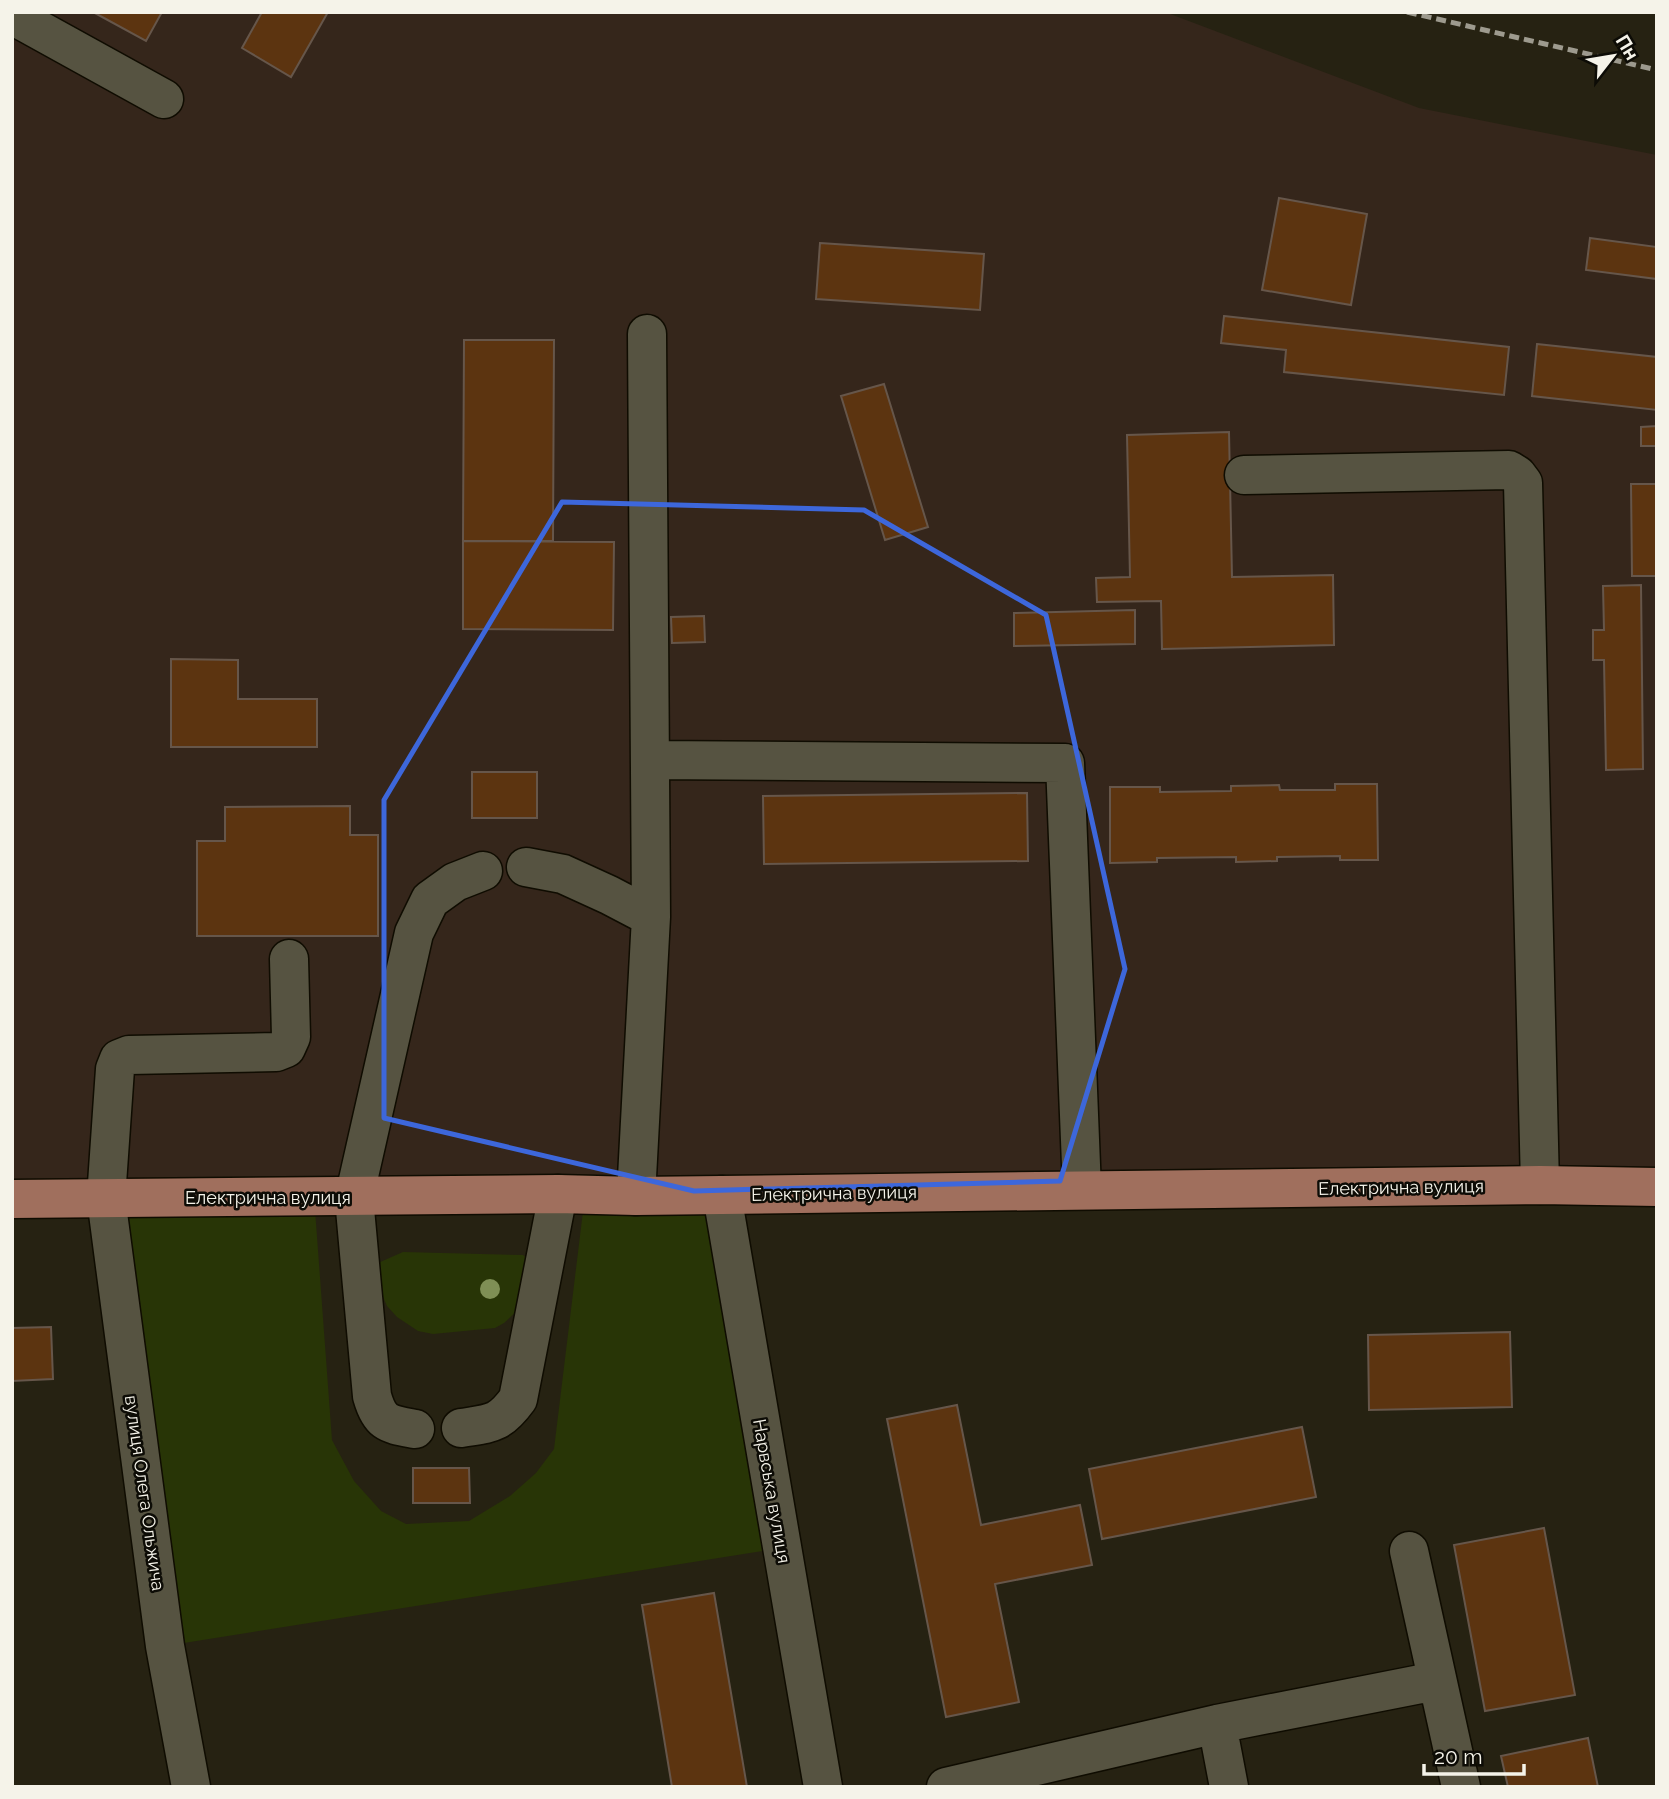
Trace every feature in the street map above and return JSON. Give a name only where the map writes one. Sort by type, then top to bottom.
[{"type":"main road","name":"Електрична вулиця","points":[[12,1199],[314,1196],[354,1198],[558,1194],[636,1196],[1540,1185],[1657,1187]]},
{"type":"street","points":[[12,15],[164,99]]},
{"type":"street","points":[[636,1196],[651,917],[647,334]]},
{"type":"street","points":[[1244,475],[1509,470],[1523,483],[1540,1185]]},
{"type":"street","points":[[650,760],[1065,763],[1082,1191]]},
{"type":"street","points":[[526,867],[563,874],[651,917]]},
{"type":"street","points":[[415,1429],[389,1424],[377,1413],[372,1396],[354,1198],[414,933],[430,900],[455,882],[483,871]]},
{"type":"street","name":"вулиця Олега Ольжича","points":[[191,1787],[165,1646],[106,1198],[115,1069],[119,1059],[129,1055],[276,1052],[286,1048],[290,1037],[289,959]]},
{"type":"street","points":[[461,1427],[497,1422],[518,1399],[558,1194]]},
{"type":"street","name":"Нарвська вулиця","points":[[722,1195],[823,1787]]},
{"type":"street","points":[[1409,1551],[1461,1787]]},
{"type":"street","points":[[946,1787],[1217,1724],[1436,1681]]},
{"type":"street","points":[[1217,1724],[1229,1787]]},
{"type":"highlighted area","points":[[562,502],[864,510],[1046,615],[1125,969],[1060,1181],[694,1191],[384,1118],[384,800]]},
{"type":"shaded area","points":[[12,12],[1165,12],[1419,108],[1657,155],[1657,1187],[12,1199]]},
{"type":"green space","points":[[585,1195],[722,1195],[781,1548],[165,1646],[106,1198],[314,1196],[332,1440],[354,1481],[381,1511],[406,1524],[469,1521],[510,1496],[536,1473],[554,1449]]},
{"type":"green space","points":[[403,1252],[523,1255],[529,1260],[519,1309],[495,1328],[433,1334],[418,1331],[397,1317],[387,1306],[377,1283],[378,1263]]},
{"type":"building","points":[[93,12],[162,12],[146,41]]},
{"type":"building","points":[[262,12],[328,12],[291,77],[242,48]]},
{"type":"building","points":[[1279,198],[1367,214],[1351,305],[1262,290]]},
{"type":"building","points":[[1590,238],[1657,247],[1657,279],[1586,270]]},
{"type":"building","points":[[820,243],[984,254],[980,310],[816,299]]},
{"type":"building","points":[[1224,316],[1509,347],[1504,395],[1284,372],[1286,350],[1221,343]]},
{"type":"building","points":[[464,340],[554,340],[553,541],[463,541]]},
{"type":"building","points":[[1537,344],[1657,357],[1657,410],[1532,396]]},
{"type":"building","points":[[884,384],[928,527],[885,540],[841,396]]},
{"type":"building","points":[[1657,426],[1657,446],[1641,446],[1641,427]]},
{"type":"building","points":[[1229,432],[1232,577],[1333,575],[1334,645],[1162,649],[1161,601],[1097,602],[1096,578],[1130,577],[1127,435]]},
{"type":"building","points":[[1631,484],[1657,484],[1657,576],[1632,576]]},
{"type":"building","points":[[463,541],[614,542],[613,630],[463,629]]},
{"type":"building","points":[[1641,585],[1643,769],[1606,770],[1604,660],[1593,660],[1593,630],[1604,630],[1603,586]]},
{"type":"building","points":[[1135,610],[1135,644],[1014,646],[1014,613]]},
{"type":"building","points":[[704,616],[705,642],[672,643],[671,617]]},
{"type":"building","points":[[171,659],[238,660],[238,699],[317,699],[317,747],[171,747]]},
{"type":"building","points":[[472,772],[537,772],[537,818],[472,818]]},
{"type":"building","points":[[1335,784],[1377,784],[1378,860],[1340,860],[1340,856],[1277,857],[1277,861],[1236,862],[1236,857],[1157,858],[1157,862],[1110,863],[1110,787],[1160,787],[1160,792],[1231,791],[1231,786],[1279,785],[1280,790],[1335,790]]},
{"type":"building","points":[[1027,793],[1028,861],[764,864],[763,796]]},
{"type":"building","points":[[350,806],[350,835],[378,835],[378,936],[197,936],[197,841],[225,841],[225,807]]},
{"type":"building","points":[[51,1327],[53,1379],[12,1381],[12,1328]]},
{"type":"building","points":[[1510,1332],[1512,1407],[1369,1410],[1368,1335]]},
{"type":"building","points":[[957,1405],[981,1525],[1080,1505],[1092,1565],[995,1584],[1019,1702],[946,1717],[887,1419]]},
{"type":"building","points":[[1302,1427],[1316,1497],[1102,1539],[1089,1469]]},
{"type":"building","points":[[413,1468],[469,1468],[470,1503],[413,1503]]},
{"type":"building","points":[[1544,1528],[1575,1695],[1485,1711],[1454,1545]]},
{"type":"building","points":[[714,1593],[747,1787],[672,1787],[642,1605]]},
{"type":"building","points":[[1588,1738],[1598,1787],[1508,1787],[1501,1756]]},
{"type":"railway","points":[[1407,12],[1657,70]]}]
